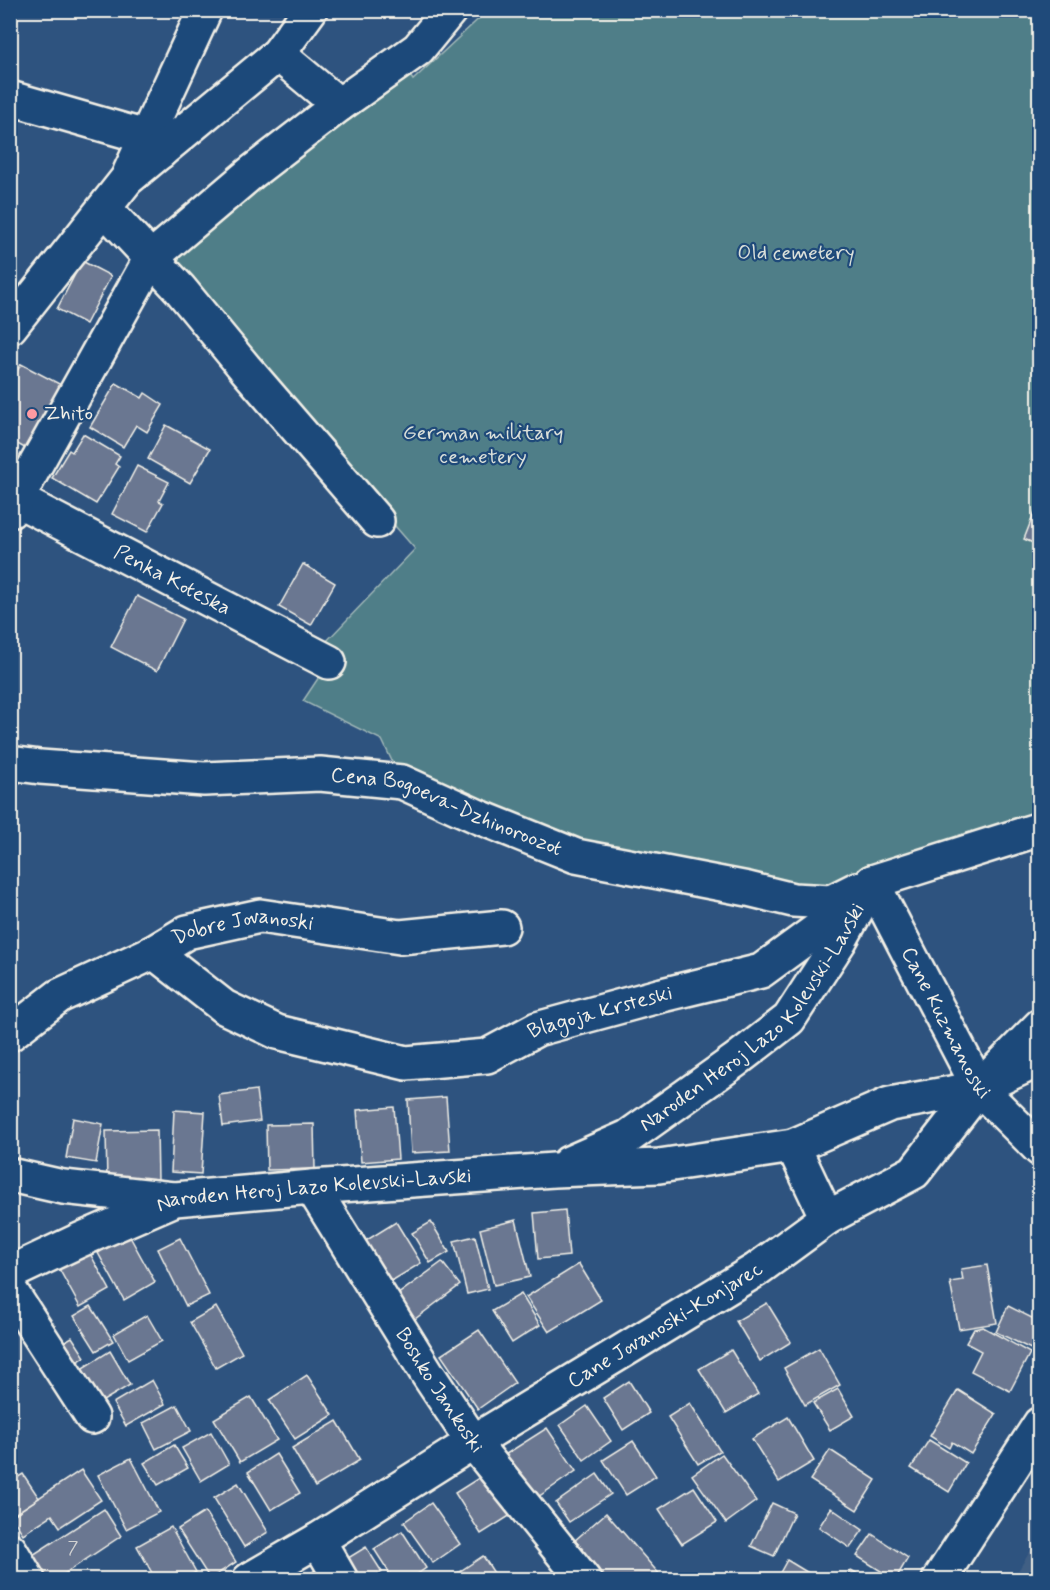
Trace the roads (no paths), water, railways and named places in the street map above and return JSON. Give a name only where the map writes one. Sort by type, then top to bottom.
[{"type":"street","points":[[10,327],[105,209],[153,144],[206,10]]},
{"type":"street","points":[[153,144],[278,54],[310,10]]},
{"type":"street","name":"Penka Koteska","points":[[329,662],[12,502],[151,258],[251,173],[339,105],[418,49],[450,10]]},
{"type":"street","points":[[278,54],[339,105]]},
{"type":"street","points":[[10,98],[153,144]]},
{"type":"street","points":[[105,209],[180,289],[377,521]]},
{"type":"street","name":"Cena Bogoeva-Dzhinoroozot","points":[[10,763],[204,779],[320,774],[402,782],[479,818],[576,856],[748,889],[793,900],[831,902],[872,882]]},
{"type":"street","name":"Blagoja Krsteski","points":[[154,952],[224,1007],[277,1032],[406,1063],[487,1056],[537,1029],[761,971],[817,930],[872,882],[1040,829]]},
{"type":"street","name":"Cane Kuzmanoski","points":[[872,882],[979,1088],[1040,1149]]},
{"type":"street","name":"Naroden Heroj Lazo Kolevski-Lavski","points":[[554,1170],[628,1137],[789,1019],[839,942],[872,882]]},
{"type":"street","name":"Dobre Jovanoski","points":[[10,1034],[59,996],[154,952],[187,932],[260,916],[400,937],[502,927]]},
{"type":"street","name":"Cane Jovanoski-Konjarec","points":[[249,1580],[318,1540],[473,1442],[756,1270],[827,1218],[914,1172],[979,1088],[1040,1026]]},
{"type":"street","name":"Naroden Heroj Lazo Kolevski-Lavski","points":[[10,1273],[175,1199],[554,1170],[659,1166],[793,1146],[890,1104],[979,1088],[1040,1059]]},
{"type":"street","points":[[793,1146],[827,1218]]},
{"type":"street","points":[[10,1175],[63,1187],[175,1199]]},
{"type":"street","points":[[63,1187],[80,1240]]},
{"type":"street","name":"Boshko Jankoski","points":[[312,1188],[427,1373],[473,1442],[584,1580]]},
{"type":"street","points":[[10,1290],[92,1417]]},
{"type":"street","points":[[939,1580],[1040,1424]]},
{"type":"street","points":[[318,1540],[341,1580]]},
{"type":"street","points":[[10,1550],[28,1580]]},
{"type":"place","name":"Zhito","points":[[32,414]]},
{"type":"park label","name":"Old cemetery","points":[[796,253]]},
{"type":"park label","name":"German military cemetery","points":[[483,445]]}]
